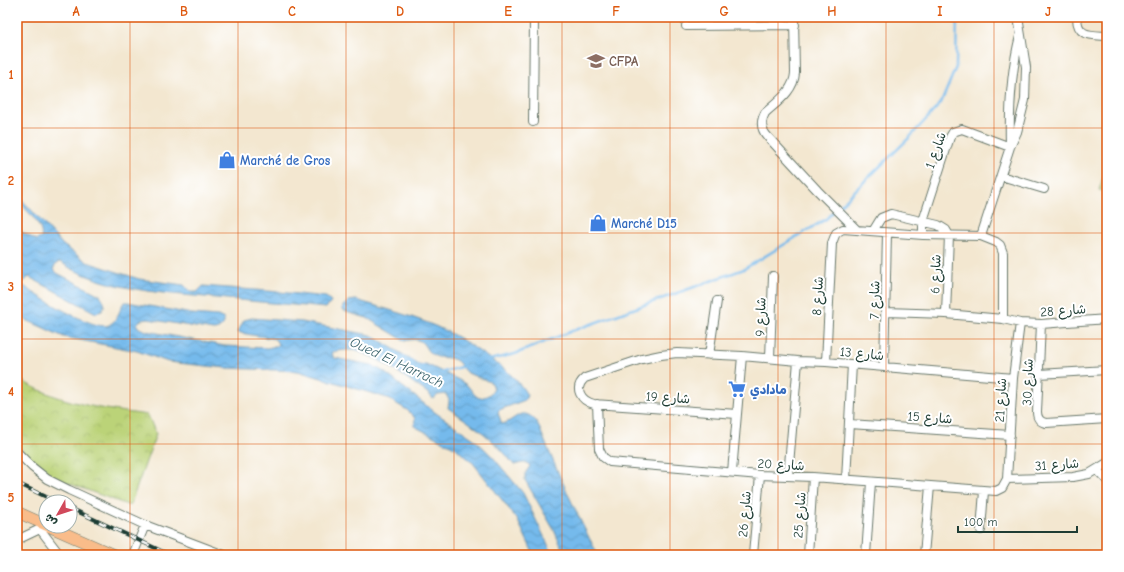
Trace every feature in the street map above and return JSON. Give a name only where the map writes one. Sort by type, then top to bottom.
[{"type":"main road","points":[[17,512],[38,523]]},
{"type":"main road","points":[[62,534],[114,555]]},
{"type":"street","points":[[533,122],[534,17]]},
{"type":"street","points":[[981,236],[1010,147],[1017,132],[1025,100],[1026,67],[1018,17]]},
{"type":"street","points":[[1076,17],[1078,26],[1084,33],[1107,36]]},
{"type":"street","points":[[686,26],[795,21],[794,82],[790,90],[765,113],[762,128],[767,136],[857,230],[923,235],[981,236],[989,238],[1000,245],[1003,253],[1003,319]]},
{"type":"street","points":[[1010,147],[1012,76],[1020,35]]},
{"type":"street","name":"شارع 1","points":[[923,235],[923,221],[953,132],[962,129],[1010,147]]},
{"type":"street","points":[[1001,176],[1044,189]]},
{"type":"street","points":[[873,231],[879,220],[888,214],[894,214],[944,228],[949,235]]},
{"type":"street","name":"شارع 8","points":[[826,362],[832,246],[836,233],[843,229],[857,230]]},
{"type":"street","name":"شارع 7","points":[[884,367],[887,233]]},
{"type":"street","name":"شارع 6","points":[[946,314],[949,235]]},
{"type":"street","name":"شارع 9","points":[[770,358],[773,276]]},
{"type":"street","points":[[708,355],[717,301]]},
{"type":"street","name":"شارع 28","points":[[886,312],[946,314],[1003,319],[1020,323],[1041,324],[1107,319]]},
{"type":"street","name":"شارع 21","points":[[1007,478],[1012,378],[1020,323]]},
{"type":"street","name":"شارع 30","points":[[1041,324],[1038,418],[1043,422],[1049,423],[1107,420]]},
{"type":"street","name":"شارع 13","points":[[597,404],[586,402],[579,393],[579,385],[584,378],[642,359],[661,355],[690,353],[852,364],[1012,378]]},
{"type":"street","points":[[732,472],[742,356]]},
{"type":"street","points":[[788,476],[798,361]]},
{"type":"street","points":[[846,480],[852,364]]},
{"type":"street","points":[[1039,374],[1107,370]]},
{"type":"street","name":"شارع 19","points":[[597,404],[737,414]]},
{"type":"street","name":"شارع 20","points":[[597,404],[600,453],[606,460],[615,462],[760,475],[814,477],[992,492],[999,490],[1004,485],[1007,478]]},
{"type":"street","name":"شارع 15","points":[[850,424],[1010,435]]},
{"type":"street","points":[[17,452],[47,479],[69,490],[145,525],[224,555]]},
{"type":"street","name":"شارع 31","points":[[1007,478],[1063,478],[1081,476],[1097,470],[1107,463]]},
{"type":"street","points":[[1097,470],[1107,480]]},
{"type":"street","name":"شارع 26","points":[[753,555],[760,475]]},
{"type":"street","name":"شارع 25","points":[[808,555],[814,477]]},
{"type":"street","points":[[866,555],[872,482]]},
{"type":"street","points":[[924,555],[930,486]]},
{"type":"street","points":[[981,530],[984,491]]},
{"type":"street","points":[[133,555],[145,525]]},
{"type":"street","points":[[17,540],[38,530]]},
{"type":"street","points":[[49,534],[60,555]]},
{"type":"green space","points":[[1107,165],[1107,192],[1099,190]]},
{"type":"green space","points":[[17,378],[32,387],[80,404],[148,415],[156,434],[130,506],[60,480],[47,473],[23,451],[17,443]]},
{"type":"water","name":"Oued El Harrach","points":[[17,194],[63,245],[87,262],[139,279],[184,285],[190,292],[197,292],[203,286],[326,297],[331,301],[326,308],[156,292],[115,285],[77,272],[60,262],[57,263],[53,269],[57,273],[100,295],[104,301],[104,307],[102,311],[96,313],[29,277],[21,284],[38,296],[78,318],[91,323],[102,326],[109,325],[117,317],[124,302],[128,302],[192,314],[218,316],[224,319],[224,323],[221,327],[213,330],[148,319],[140,321],[137,325],[139,328],[147,331],[225,346],[267,348],[278,344],[275,339],[238,332],[244,320],[252,318],[302,322],[371,335],[420,365],[426,364],[459,380],[467,385],[479,398],[486,396],[494,389],[492,383],[466,372],[455,360],[433,355],[428,351],[423,343],[416,340],[405,341],[367,318],[346,312],[342,309],[343,306],[349,301],[356,300],[424,322],[463,340],[506,370],[524,390],[527,395],[525,400],[499,410],[498,413],[502,424],[523,414],[527,414],[537,422],[581,522],[598,555],[565,555],[554,530],[525,480],[525,474],[530,466],[527,463],[514,465],[492,440],[448,408],[449,400],[446,394],[438,395],[433,399],[429,394],[396,371],[370,356],[350,350],[333,352],[332,354],[334,358],[372,365],[384,372],[436,413],[474,439],[492,456],[523,493],[553,555],[534,555],[517,519],[473,463],[456,448],[414,426],[414,417],[407,410],[387,398],[298,371],[226,368],[168,362],[137,351],[64,337],[17,316],[17,231],[19,230],[36,240],[41,238],[41,233],[37,223],[17,200]]},
{"type":"waterway","points":[[489,360],[515,354],[572,331],[744,269],[826,219],[909,138],[941,103],[956,67],[957,17]]},
{"type":"waterway","name":"Oued El Harrach","points":[[440,373],[464,366]]},
{"type":"railway","points":[[17,483],[40,494]]},
{"type":"railway","points":[[78,512],[170,555]]},
{"type":"place","name":"CFPA","points":[[596,61]]},
{"type":"place","name":"Marché de Gros","points":[[227,160]]},
{"type":"place","name":"Marché D15","points":[[598,223]]},
{"type":"place","name":"مادادي","points":[[737,389]]}]
